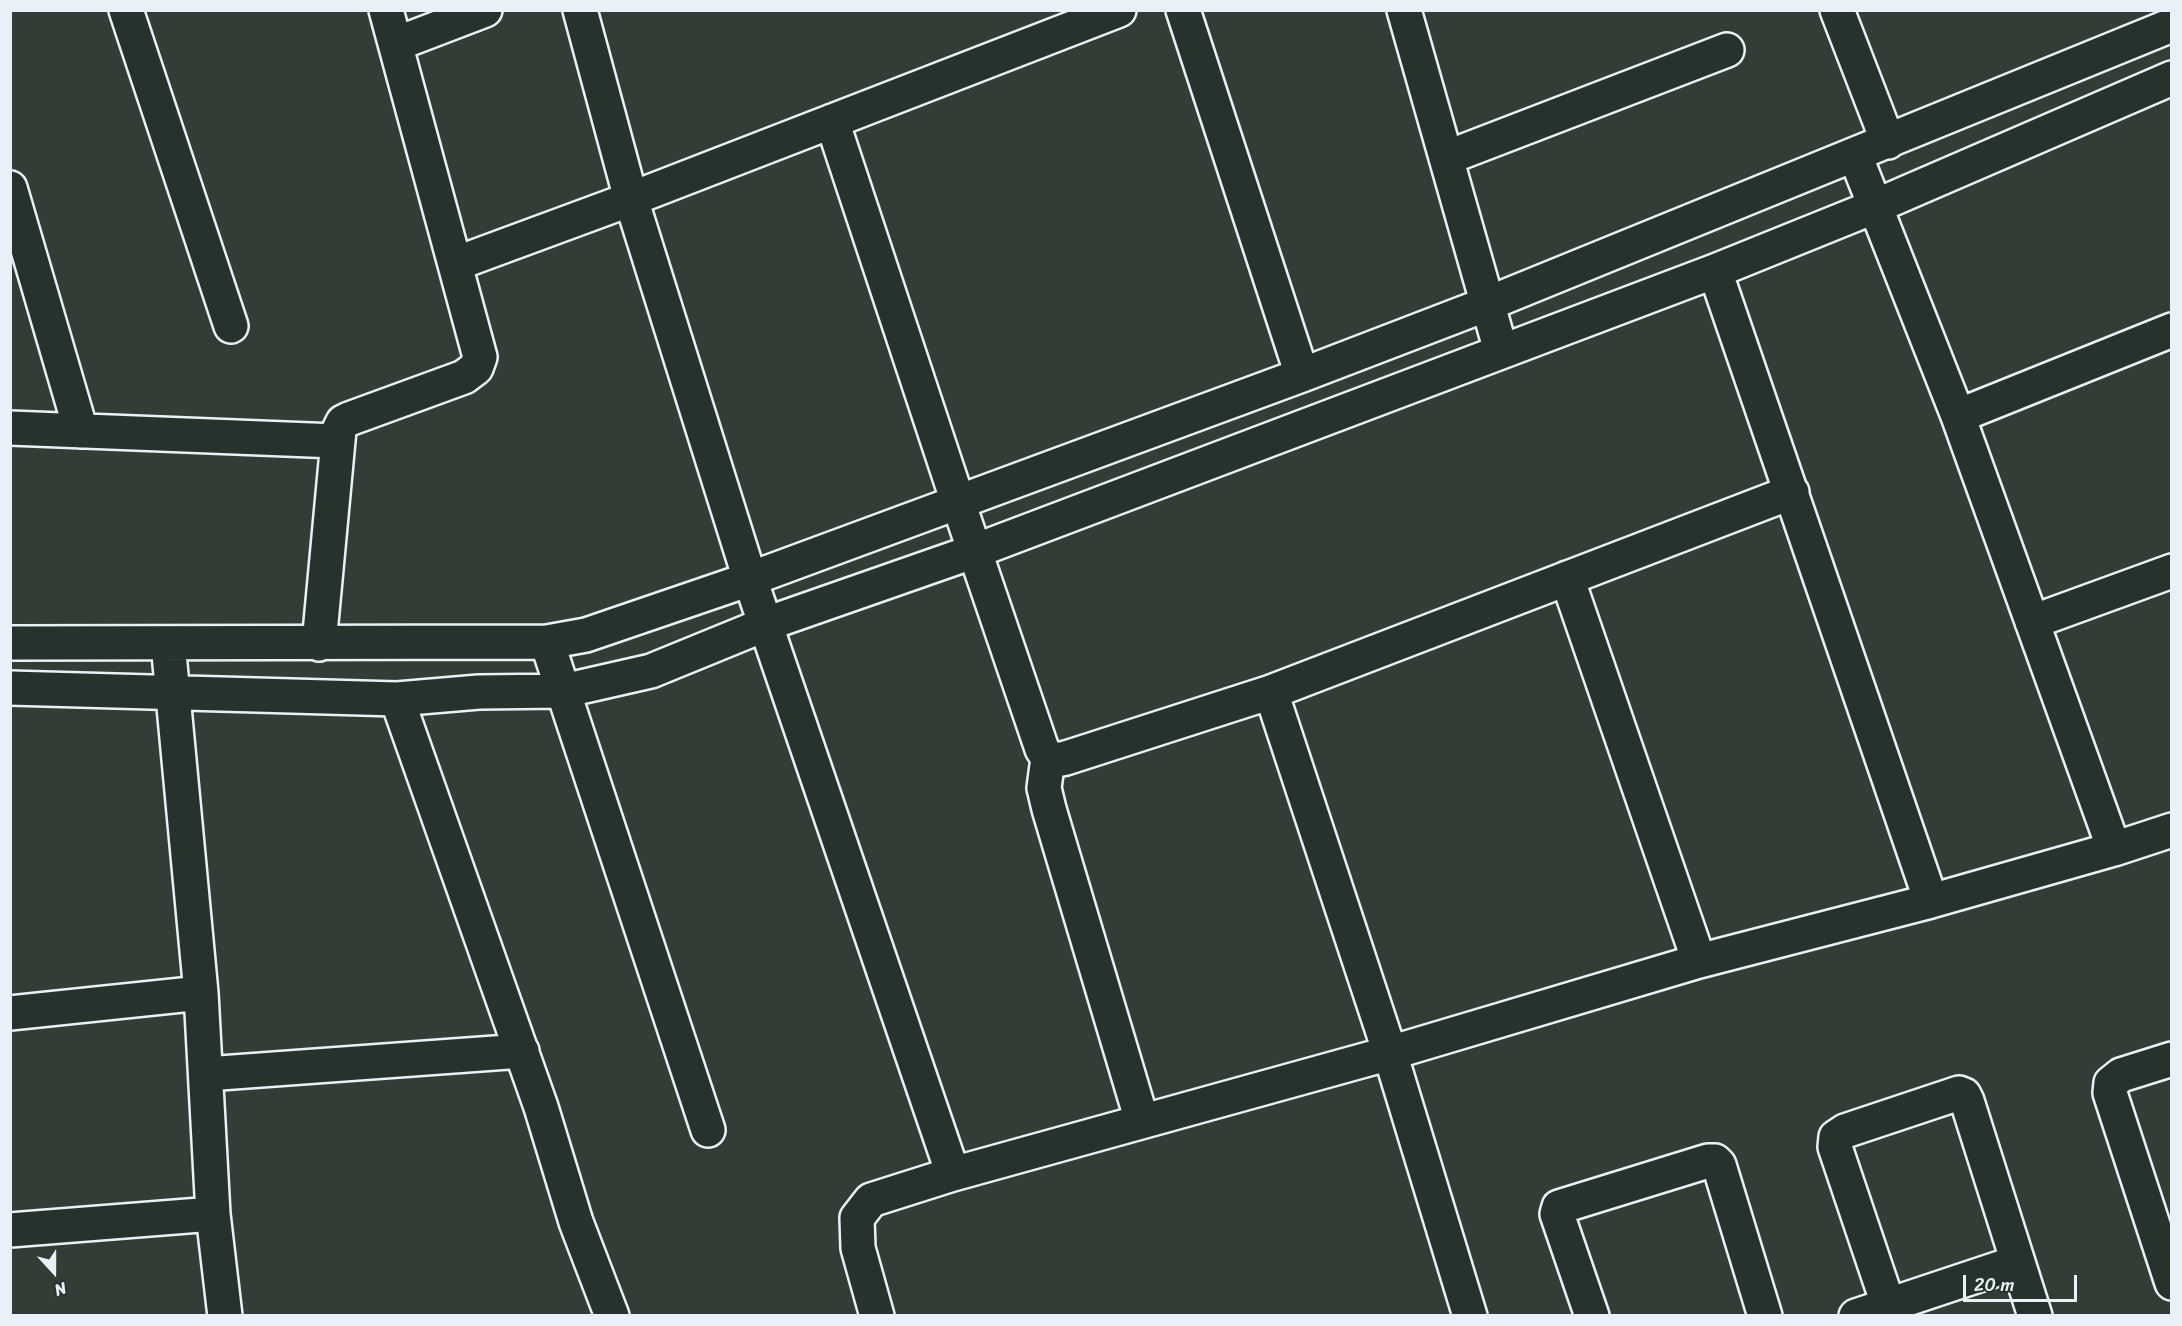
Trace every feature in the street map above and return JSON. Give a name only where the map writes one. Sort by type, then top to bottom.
[{"type":"street","points":[[126,10],[231,326]]},
{"type":"street","points":[[319,644],[336,441],[343,422],[464,377],[477,368],[480,357],[386,10]]},
{"type":"street","points":[[396,44],[485,10]]},
{"type":"street","points":[[579,10],[631,199],[750,579],[953,1173]]},
{"type":"street","points":[[455,264],[631,199],[1119,10]]},
{"type":"street","points":[[1184,10],[1302,375]]},
{"type":"street","points":[[1404,10],[1502,351]]},
{"type":"street","points":[[1837,10],[1888,142]]},
{"type":"street","points":[[10,643],[547,642],[586,635],[750,579],[1302,375],[1487,304],[2172,25]]},
{"type":"street","points":[[1446,158],[1727,50]]},
{"type":"street","points":[[10,688],[397,699],[479,692],[563,691],[651,670],[766,624],[975,551],[1715,271],[1876,206],[2172,78]]},
{"type":"street","points":[[832,121],[958,502],[1042,749],[1048,758],[1044,788],[1048,809],[1142,1121]]},
{"type":"street","points":[[1855,155],[1958,416],[2114,849]]},
{"type":"street","points":[[12,197],[81,431]]},
{"type":"street","points":[[1715,271],[1931,901]]},
{"type":"street","points":[[1958,416],[2172,330]]},
{"type":"street","points":[[10,428],[336,441]]},
{"type":"street","points":[[1048,758],[1056,760],[1066,758],[1271,692],[1792,492]]},
{"type":"street","points":[[2032,622],[2172,571]]},
{"type":"street","points":[[1567,578],[1699,961]]},
{"type":"street","points":[[547,642],[708,1130]]},
{"type":"street","points":[[168,643],[201,993],[213,1214],[225,1316]]},
{"type":"street","points":[[1271,692],[1390,1053],[1470,1316]]},
{"type":"street","points":[[397,699],[522,1051],[576,1222],[612,1316]]},
{"type":"street","points":[[877,1316],[858,1248],[857,1218],[871,1200],[953,1173],[1390,1053],[1699,961],[1931,901],[2114,849],[2172,830]]},
{"type":"street","points":[[10,1013],[201,993]]},
{"type":"street","points":[[206,1074],[522,1051]]},
{"type":"street","points":[[2172,1059],[2121,1075],[2111,1083],[2110,1094],[2164,1231],[2172,1283]]},
{"type":"street","points":[[1890,1310],[1835,1147],[1836,1137],[1845,1131],[1959,1093],[1964,1095],[2035,1316]]},
{"type":"street","points":[[1592,1316],[1557,1214],[1559,1207],[1708,1161],[1715,1161],[1719,1165],[1765,1316]]},
{"type":"street","points":[[10,1230],[213,1214]]},
{"type":"street","points":[[1856,1316],[1890,1310],[2018,1262]]}]
